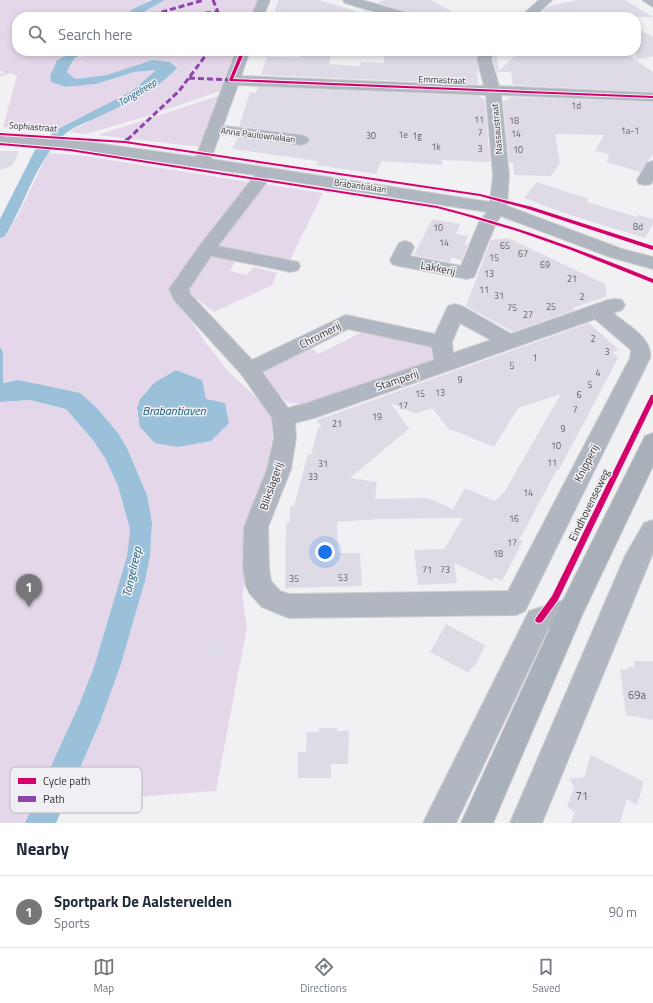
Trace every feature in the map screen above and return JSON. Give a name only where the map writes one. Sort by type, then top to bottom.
[{"type":"main road","points":[[477,823],[571,610],[653,442]]},
{"type":"street","points":[[259,12],[264,0]]},
{"type":"street","points":[[349,0],[389,12]]},
{"type":"street","points":[[532,12],[546,0]]},
{"type":"street","points":[[648,0],[653,3]]},
{"type":"street","name":"Anna Paulownalaan","points":[[202,162],[241,56]]},
{"type":"street","name":"Nassaustraat","points":[[485,56],[484,58],[493,91],[501,176],[498,209]]},
{"type":"street","name":"Emmastraat","points":[[231,80],[653,97]]},
{"type":"street","name":"Anna Paulownalaan","points":[[214,129],[301,140]]},
{"type":"street","name":"Sophiastraat","points":[[0,139],[59,143]]},
{"type":"street","name":"Brabantialaan","points":[[59,143],[202,162],[498,209],[616,253],[653,263]]},
{"type":"street","points":[[644,180],[653,166]]},
{"type":"street","points":[[266,172],[206,249],[179,289],[181,296],[249,370],[283,417]]},
{"type":"street","name":"Lakkerij","points":[[405,247],[400,260],[467,273],[488,222],[498,209]]},
{"type":"street","points":[[206,249],[291,266]]},
{"type":"street","name":"Brabantialaan","points":[[616,253],[633,265],[653,272]]},
{"type":"street","name":"Stamperij","points":[[283,417],[309,411],[606,308]]},
{"type":"street","name":"Knipperij","points":[[516,602],[640,358],[641,350],[638,345],[606,308]]},
{"type":"street","points":[[443,364],[442,342],[456,311],[510,342]]},
{"type":"street","name":"Chromerij","points":[[249,370],[346,322],[442,342]]},
{"type":"street","name":"Blikslagerij","points":[[283,417],[285,438],[279,470],[256,527],[256,568],[259,586],[271,599],[289,606],[516,602]]},
{"type":"street","points":[[526,823],[638,556],[653,530]]},
{"type":"street","points":[[516,602],[539,620]]},
{"type":"street","points":[[439,823],[539,620],[571,610]]},
{"type":"shaded area","points":[[0,0],[150,0],[131,12],[12,12],[12,56],[65,56],[57,60],[50,76],[51,82],[66,87],[96,84],[134,72],[156,70],[132,91],[54,131],[3,127],[17,76],[12,73],[0,76],[0,74],[4,73],[0,70]]},
{"type":"shaded area","points":[[165,0],[259,0],[254,12],[143,12]]},
{"type":"shaded area","points":[[237,56],[223,90],[148,116],[86,134],[69,132],[143,94],[170,76],[152,60],[107,75],[75,79],[67,72],[74,59],[82,57]]},
{"type":"shaded area","points":[[221,95],[201,147],[98,135]]},
{"type":"shaded area","points":[[48,153],[85,156],[249,182],[169,289],[206,343],[227,370],[274,414],[271,452],[255,539],[242,595],[247,627],[216,791],[142,796],[142,767],[80,767],[100,722],[121,664],[145,581],[150,557],[152,523],[147,495],[127,448],[118,433],[97,408],[79,393],[19,380],[3,383],[3,352],[0,347],[0,238],[5,236],[18,215]],"holes":[[[176,370],[201,380],[205,399],[137,414],[137,406],[144,393]]]},
{"type":"shaded area","points":[[263,184],[323,193],[289,262],[215,247]]},
{"type":"shaded area","points":[[210,254],[236,260],[230,271],[246,275],[254,267],[277,273],[272,285],[214,312],[188,292],[192,279]]},
{"type":"shaded area","points":[[365,331],[434,346],[433,363],[308,405],[286,402],[259,371],[309,346],[318,354]]},
{"type":"shaded area","points":[[30,400],[66,409],[92,439],[105,458],[118,486],[130,529],[127,556],[94,667],[79,705],[51,767],[10,767],[10,813],[30,813],[25,823],[0,823],[0,402]]},
{"type":"water","points":[[152,0],[165,0],[143,12],[129,12]]},
{"type":"water","name":"Tongelreep","points":[[65,56],[80,56],[75,58],[67,72],[75,79],[107,75],[152,60],[170,62],[177,68],[168,77],[149,91],[75,127],[65,134],[46,156],[5,236],[0,238],[0,219],[35,150],[56,130],[132,91],[156,70],[134,72],[96,84],[66,87],[51,82],[50,76],[57,60]]},
{"type":"water","name":"Tongelreep","points":[[0,347],[3,352],[3,383],[19,380],[80,393],[97,408],[118,433],[127,448],[147,495],[152,523],[150,557],[145,581],[121,664],[100,722],[80,767],[51,767],[79,705],[94,667],[127,556],[130,529],[118,486],[105,458],[92,439],[66,409],[30,400],[0,402]]},
{"type":"water","name":"Brabantiaven","points":[[176,370],[202,380],[206,399],[225,403],[229,423],[211,441],[178,447],[155,443],[140,427],[137,408],[140,399],[154,383]]},
{"type":"water","points":[[30,813],[60,813],[56,823],[25,823]]},
{"type":"building","points":[[278,0],[319,0],[359,12],[274,12]]},
{"type":"building","points":[[383,0],[431,0],[453,12],[408,12],[378,3]]},
{"type":"building","points":[[579,0],[625,0],[653,17],[641,17],[641,12],[541,12],[548,6]]},
{"type":"building","points":[[641,30],[653,37],[653,56],[636,60],[636,56],[641,56]]},
{"type":"building","points":[[302,56],[330,56],[329,64],[360,66],[361,62],[384,63],[384,56],[477,56],[476,58],[479,73],[477,73],[478,84],[261,75],[267,57],[301,58]]},
{"type":"building","points":[[494,56],[496,56],[499,71],[515,56],[630,56],[653,72],[653,92],[513,85],[511,72],[497,72],[493,58]]},
{"type":"building","points":[[258,87],[479,96],[485,101],[490,162],[442,160],[442,165],[381,161],[376,174],[316,165],[318,161],[232,149],[238,138],[301,146],[310,141],[308,136],[301,134],[239,126],[250,92],[256,93]]},
{"type":"building","points":[[512,97],[653,102],[653,154],[640,172],[606,162],[610,157],[607,156],[608,154],[595,151],[604,135],[555,134],[560,163],[551,176],[514,175],[513,163],[509,163],[503,101]]},
{"type":"building","points":[[0,151],[19,151],[13,165],[0,170]]},
{"type":"building","points":[[537,182],[589,199],[587,202],[637,217],[638,215],[653,219],[653,224],[645,238],[570,215],[524,198]]},
{"type":"building","points":[[432,219],[460,224],[456,234],[468,236],[464,245],[468,244],[462,260],[451,258],[450,262],[414,255]]},
{"type":"building","points":[[508,238],[605,284],[607,296],[573,308],[575,310],[513,332],[466,306],[491,240]]},
{"type":"building","points":[[589,323],[619,350],[613,352],[618,358],[559,470],[557,470],[519,540],[523,541],[502,581],[494,577],[492,581],[454,563],[457,583],[418,585],[414,550],[444,549],[463,518],[380,519],[337,522],[338,553],[360,553],[362,586],[285,588],[286,523],[290,522],[290,506],[294,506],[308,454],[311,455],[318,428],[321,427],[317,420]],"holes":[[[561,394],[505,491],[495,501],[465,488],[453,509],[428,498],[375,499],[377,482],[350,478],[409,429],[391,403],[416,414],[432,408],[450,431],[452,430],[494,447],[518,408]]]},
{"type":"building","points":[[446,624],[485,645],[474,668],[472,667],[468,673],[430,652]]},
{"type":"building","points":[[225,640],[226,657],[207,659],[207,642]]},
{"type":"building","points":[[634,661],[653,661],[653,720],[626,715],[620,669],[629,670],[628,667],[634,667]]},
{"type":"building","points":[[319,728],[337,728],[337,731],[349,731],[348,764],[331,764],[331,778],[298,778],[298,752],[306,752],[307,732],[319,732]]},
{"type":"building","points":[[591,755],[644,782],[637,805],[627,799],[620,823],[571,823],[575,812],[567,807],[574,787],[569,779],[584,777]]},
{"type":"marked path","points":[[162,12],[204,0]]},
{"type":"marked path","points":[[213,0],[218,12]]},
{"type":"marked path","points":[[125,142],[179,91],[205,56]]},
{"type":"marked path","points":[[189,78],[231,80]]},
{"type":"cycle path","points":[[241,56],[231,80],[653,97]]},
{"type":"cycle path","points":[[0,134],[125,142],[480,195],[530,208],[653,248]]},
{"type":"cycle path","points":[[0,144],[70,150],[437,207],[519,230],[573,249],[653,281]]},
{"type":"cycle path","name":"Eindhovenseweg","points":[[539,620],[555,598],[653,397]]},
{"type":"place","name":"Sportpark De Aalstervelden","points":[[29,607]]}]
